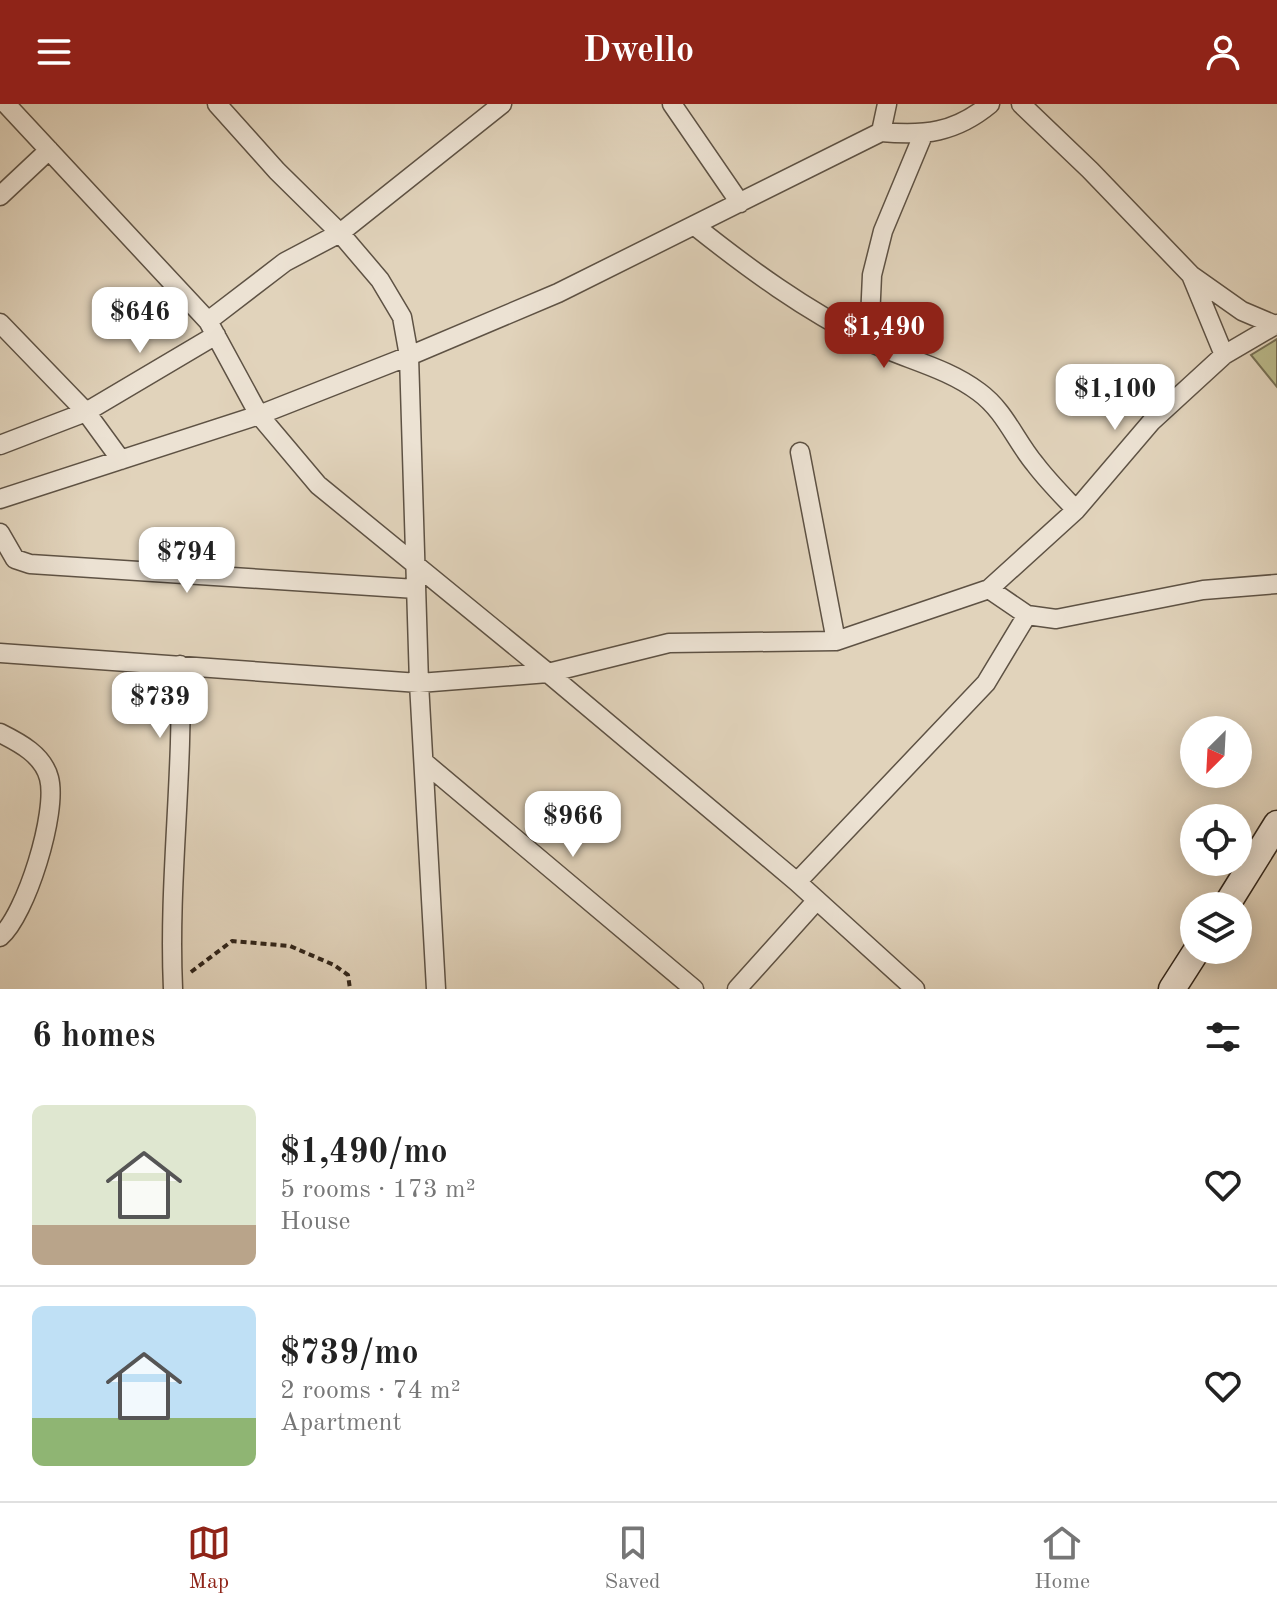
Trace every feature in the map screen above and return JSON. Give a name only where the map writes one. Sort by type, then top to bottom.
[{"type":"street","points":[[6,104],[212,328],[259,415],[318,485],[797,882],[915,989]]},
{"type":"street","points":[[217,104],[277,171],[340,233],[380,280],[402,317],[409,356],[419,683],[437,988]]},
{"type":"street","points":[[0,445],[86,412],[212,328],[285,262],[340,233],[502,104]]},
{"type":"street","points":[[672,104],[740,203]]},
{"type":"street","points":[[881,132],[887,104]]},
{"type":"street","points":[[0,499],[259,415],[409,356],[558,293],[881,132],[923,135],[967,121],[990,104]]},
{"type":"street","points":[[1021,104],[1090,170],[1191,275],[1242,311],[1276,324]]},
{"type":"street","points":[[869,341],[872,275],[883,231],[923,135]]},
{"type":"street","points":[[0,196],[49,150]]},
{"type":"street","points":[[695,226],[739,261],[808,308],[869,341],[948,373],[978,391],[1000,410],[1034,463],[1076,510]]},
{"type":"street","points":[[1191,275],[1224,355]]},
{"type":"street","points":[[0,323],[86,412],[121,460]]},
{"type":"street","points":[[0,653],[419,683],[548,673],[669,643],[836,641],[989,589],[1076,510],[1152,421],[1224,355],[1276,324]]},
{"type":"street","points":[[800,452],[836,641]]},
{"type":"street","points":[[0,533],[15,559],[30,564],[416,589]]},
{"type":"street","points":[[989,589],[1027,615],[1056,619],[1203,590],[1277,584]]},
{"type":"street","points":[[797,882],[986,683],[1027,615]]},
{"type":"street","points":[[173,987],[176,817],[181,753],[180,665]]},
{"type":"street","points":[[0,733],[36,756],[49,778],[50,814],[26,893],[6,932],[0,937]]},
{"type":"street","points":[[424,762],[694,989]]},
{"type":"street","points":[[1235,892],[1277,824]]},
{"type":"street","points":[[737,989],[817,900]]},
{"type":"street","points":[[1172,989],[1188,964]]},
{"type":"path","points":[[173,987],[232,941],[290,946],[348,975],[350,989]]},
{"type":"green space","points":[[1277,339],[1277,387],[1251,355]]}]
